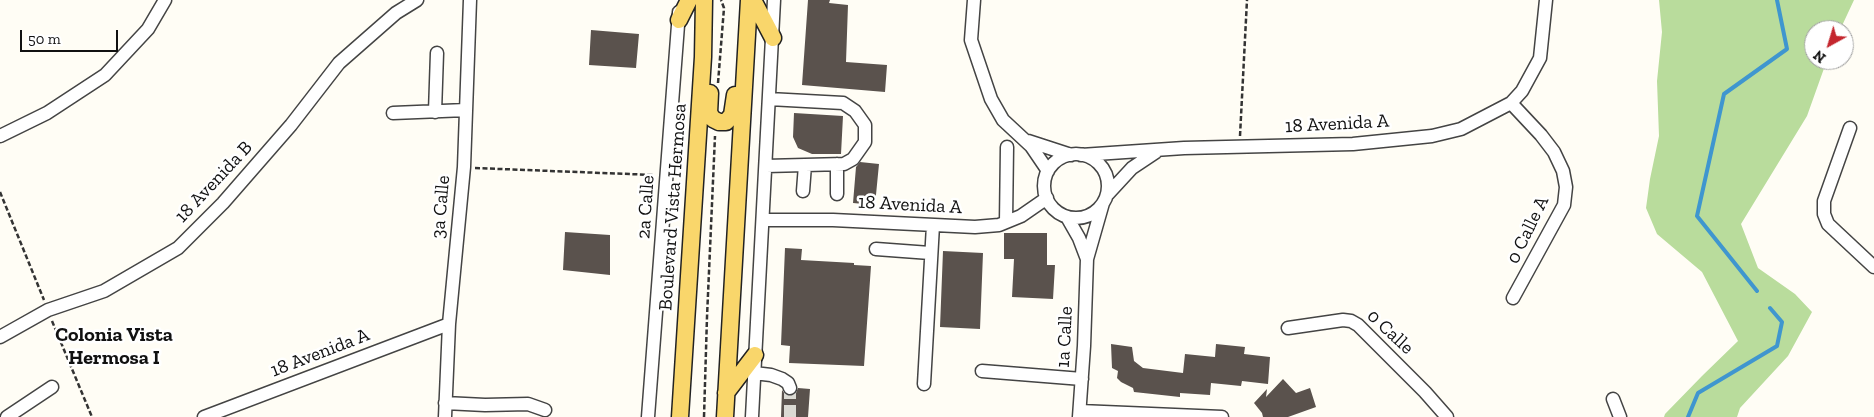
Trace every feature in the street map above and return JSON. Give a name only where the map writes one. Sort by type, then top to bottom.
[{"type":"main road","points":[[679,20],[689,0]]},
{"type":"main road","name":"Boulevard Vista Hermosa","points":[[680,417],[703,57],[704,0]]},
{"type":"main road","points":[[751,0],[772,38]]},
{"type":"main road","points":[[725,417],[751,0]]},
{"type":"main road","points":[[704,20],[712,41],[709,109],[711,116],[716,121],[726,122],[732,116],[735,105],[736,83],[746,66]]},
{"type":"main road","points":[[726,393],[755,356]]},
{"type":"street","points":[[0,136],[47,113],[104,75],[148,29],[165,0]]},
{"type":"street","name":"18 Avenida B","points":[[0,337],[48,310],[104,291],[178,248],[222,203],[291,125],[339,63],[396,14],[417,0]]},
{"type":"street","name":"3a Calle","points":[[445,417],[450,324],[464,167],[470,0]]},
{"type":"street","name":"2a Calle","points":[[648,417],[680,0]]},
{"type":"street","points":[[752,417],[764,220],[774,0]]},
{"type":"street","points":[[974,0],[971,40],[991,99],[1003,120],[1038,154],[1048,171]]},
{"type":"street","points":[[1511,103],[1522,91],[1540,58],[1546,0]]},
{"type":"street","points":[[435,112],[437,53]]},
{"type":"street","points":[[766,166],[844,164],[853,159],[865,142],[865,125],[855,111],[843,103],[770,99]]},
{"type":"street","name":"18 Avenida A","points":[[1076,155],[1158,150],[1354,144],[1432,136],[1461,129],[1511,103]]},
{"type":"street","name":"0 Calle A","points":[[1511,103],[1542,135],[1554,152],[1563,171],[1566,188],[1564,205],[1512,298]]},
{"type":"street","points":[[393,113],[466,110]]},
{"type":"street","points":[[1850,128],[1824,201],[1824,214],[1828,224],[1874,267]]},
{"type":"street","points":[[1023,140],[1091,158],[1100,165],[1105,173],[1108,183],[1105,199]]},
{"type":"street","points":[[1006,222],[1007,147]]},
{"type":"street","points":[[1076,155],[1062,158],[1054,164],[1048,171],[1045,189],[1047,198],[1058,213],[1067,217],[1077,218],[1088,216],[1096,211],[1132,168],[1158,150]]},
{"type":"street","points":[[837,164],[837,194]]},
{"type":"street","points":[[803,191],[805,165]]},
{"type":"street","name":"18 Avenida A","points":[[764,220],[833,220],[974,228],[1006,222],[1021,216],[1047,198]]},
{"type":"street","name":"1a Calle","points":[[1079,414],[1087,259],[1105,199]]},
{"type":"street","name":"1a Calle","points":[[1067,217],[1079,238],[1087,259]]},
{"type":"street","points":[[924,384],[933,225]]},
{"type":"street","points":[[876,249],[930,252]]},
{"type":"street","name":"0 Calle","points":[[1288,328],[1343,320],[1351,321],[1358,325],[1382,348],[1447,417]]},
{"type":"street","name":"18 Avenida A","points":[[204,417],[450,324]]},
{"type":"street","points":[[982,371],[1082,379]]},
{"type":"street","points":[[754,373],[771,375],[782,379],[788,383],[790,388]]},
{"type":"street","points":[[7,417],[52,387]]},
{"type":"street","points":[[1613,399],[1620,417]]},
{"type":"street","points":[[446,403],[485,405],[528,404],[545,410]]},
{"type":"street","points":[[1079,414],[1222,417]]},
{"type":"path","points":[[718,83],[724,8],[720,0]]},
{"type":"path","points":[[1239,147],[1246,0]]},
{"type":"path","points":[[704,417],[716,121]]},
{"type":"path","points":[[464,167],[668,175]]},
{"type":"green space","points":[[1659,0],[1854,0],[1845,20],[1804,20],[1804,70],[1823,70],[1807,116],[1741,224],[1758,268],[1795,294],[1812,312],[1788,356],[1740,408],[1737,417],[1664,417],[1738,341],[1702,272],[1657,234],[1646,208],[1659,136],[1657,81],[1662,32]]},
{"type":"building","points":[[808,0],[830,0],[829,3],[848,5],[846,62],[887,65],[885,92],[802,85]]},
{"type":"building","points":[[591,30],[639,34],[636,68],[589,65]]},
{"type":"building","points":[[794,113],[843,116],[841,154],[812,154],[798,148],[793,137]]},
{"type":"building","points":[[860,162],[879,164],[875,205],[853,203],[856,167]]},
{"type":"building","points":[[565,232],[610,235],[610,275],[563,270]]},
{"type":"building","points":[[1004,233],[1047,233],[1047,265],[1055,265],[1053,299],[1012,297],[1014,259],[1004,259]]},
{"type":"building","points":[[785,248],[802,249],[801,260],[854,263],[854,265],[871,266],[864,366],[789,363],[790,346],[781,345]]},
{"type":"building","points":[[943,251],[983,253],[980,329],[940,327]]},
{"type":"building","points":[[1111,344],[1132,347],[1134,361],[1143,368],[1183,373],[1185,354],[1215,357],[1216,344],[1245,347],[1244,354],[1270,357],[1268,384],[1242,381],[1241,386],[1211,383],[1210,395],[1180,393],[1180,397],[1134,392],[1133,388],[1117,378],[1118,371],[1112,368]]},
{"type":"building","points":[[1283,379],[1296,393],[1310,388],[1316,407],[1288,417],[1263,417],[1254,403],[1267,389],[1266,397]]},
{"type":"building","points":[[798,388],[810,389],[808,417],[781,417],[782,390],[789,396],[796,393]]},
{"type":"waterway","points":[[1757,291],[1697,216],[1724,94],[1787,49],[1777,0]]},
{"type":"waterway","points":[[1688,417],[1698,393],[1777,346],[1782,322],[1770,308]]},
{"type":"tunnel","points":[[790,388],[790,417]]},
{"type":"district","name":"Colonia Vista Hermosa I","points":[[114,346]]}]
